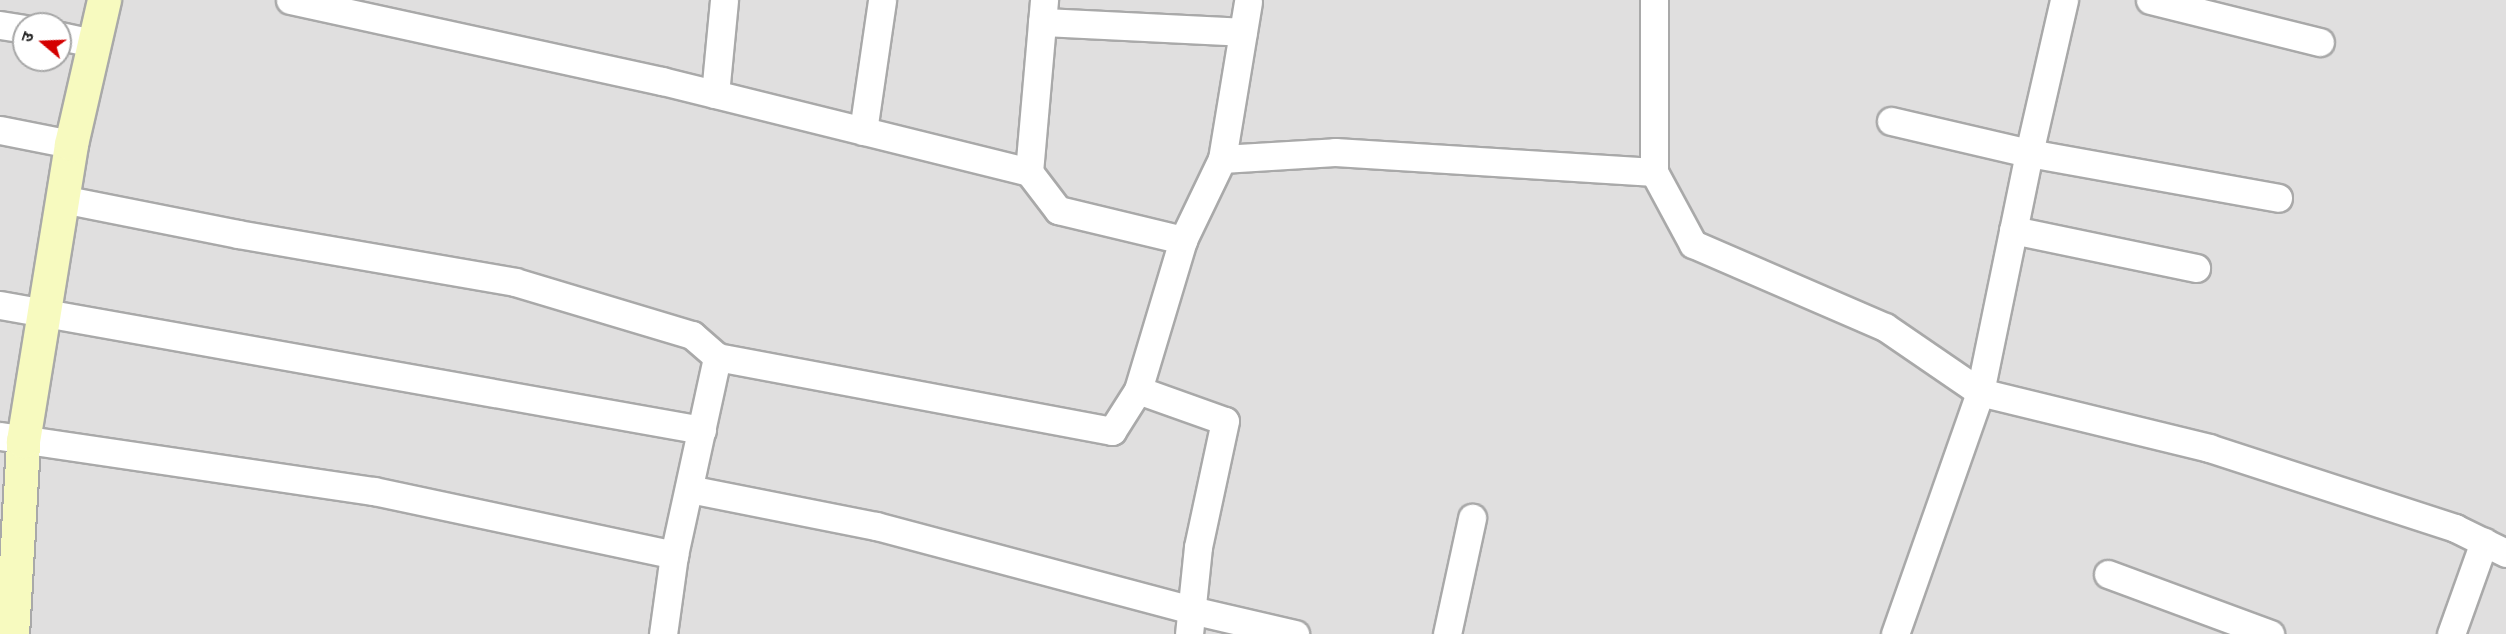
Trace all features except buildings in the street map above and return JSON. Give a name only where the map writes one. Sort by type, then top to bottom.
[{"type":"street","points":[[12,634],[12,438],[44,312],[71,144],[92,43],[104,0]]},
{"type":"street","points":[[290,0],[715,94],[1029,172],[1058,210],[1183,240]]},
{"type":"street","points":[[715,94],[724,0]]},
{"type":"street","points":[[863,131],[882,0]]},
{"type":"street","points":[[1654,0],[1654,172],[1693,244],[1885,327],[1980,392],[2209,448],[2455,528],[2495,547],[2451,634]]},
{"type":"street","points":[[1895,634],[1980,392],[2029,153],[2064,0]]},
{"type":"street","points":[[2150,0],[2319,42]]},
{"type":"street","points":[[62,199],[238,234],[515,282],[692,335],[717,357],[1112,431],[1138,390],[1183,240],[1222,159],[1248,2]]},
{"type":"street","points":[[1029,172],[1043,11],[1243,32]]},
{"type":"street","points":[[72,39],[92,43]]},
{"type":"street","points":[[1891,121],[2029,153],[2278,198]]},
{"type":"street","points":[[0,130],[71,144]]},
{"type":"street","points":[[1222,159],[1335,152],[1654,172]]},
{"type":"street","points":[[2013,230],[2196,268]]},
{"type":"street","points":[[0,305],[702,430]]},
{"type":"street","points":[[663,634],[674,555],[717,357]]},
{"type":"street","points":[[1138,390],[1225,421],[1198,547],[1190,622]]},
{"type":"street","points":[[12,438],[374,492],[674,555]]},
{"type":"street","points":[[689,489],[876,526],[1190,622],[1295,634]]},
{"type":"street","points":[[1447,634],[1472,518]]},
{"type":"street","points":[[2108,574],[2270,634]]},
{"type":"shaded area","points":[[0,0],[2506,0],[2506,634],[0,634]]}]
